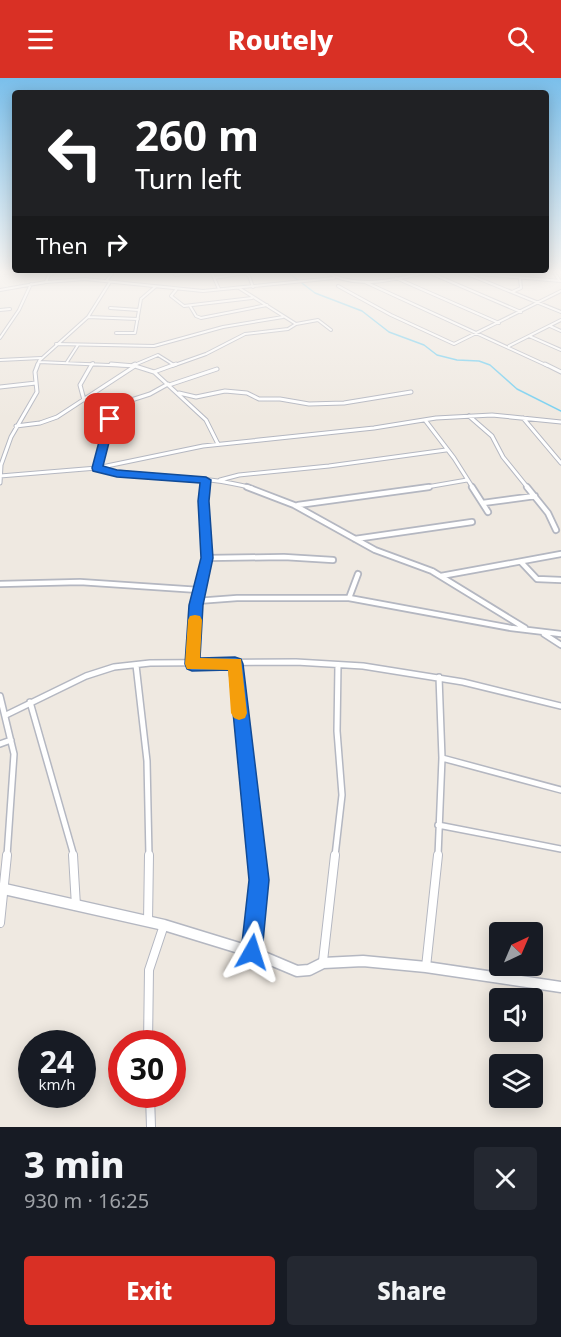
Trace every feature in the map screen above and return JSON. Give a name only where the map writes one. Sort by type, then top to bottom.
[{"type":"street","points":[[0,338],[11,320]]},
{"type":"street","points":[[0,483],[3,457],[16,426],[38,392],[35,372],[40,360],[84,320]]},
{"type":"street","points":[[116,333],[134,333],[138,320]]},
{"type":"street","points":[[56,344],[154,346],[223,327],[265,320]]},
{"type":"street","points":[[288,320],[296,324]]},
{"type":"street","points":[[154,372],[206,354],[245,334],[288,328],[296,324],[321,320],[331,330]]},
{"type":"street","points":[[403,320],[454,344],[505,320]]},
{"type":"street","points":[[448,320],[509,346],[561,372]]},
{"type":"street","points":[[492,320],[499,323]]},
{"type":"street","points":[[509,346],[561,320]]},
{"type":"street","points":[[0,327],[8,326]]},
{"type":"street","points":[[550,326],[561,331]]},
{"type":"street","points":[[529,336],[561,350]]},
{"type":"street","points":[[67,362],[78,345]]},
{"type":"street","points":[[16,426],[40,423],[57,417],[133,366],[158,355],[174,365]]},
{"type":"street","points":[[0,360],[40,360],[133,366],[154,372],[206,420],[218,444]]},
{"type":"street","points":[[84,400],[79,391],[80,382],[93,363]]},
{"type":"street","points":[[97,468],[111,412],[119,404],[217,369]]},
{"type":"street","points":[[0,387],[36,383]]},
{"type":"street","points":[[179,393],[196,397],[225,391],[247,393],[259,399],[280,399],[309,404],[344,404],[411,392]]},
{"type":"street","points":[[1,476],[97,468],[218,444],[374,428],[425,420],[492,415],[561,422]]},
{"type":"street","points":[[469,416],[492,436],[503,457],[536,496],[556,530]]},
{"type":"street","points":[[523,418],[561,463]]},
{"type":"street","points":[[425,420],[488,512]]},
{"type":"street","points":[[219,481],[239,475],[329,466],[446,450]]},
{"type":"street","points":[[97,468],[117,473],[219,481],[249,487],[298,505],[376,551],[441,576],[524,625],[525,628]]},
{"type":"street","points":[[192,664],[197,601],[207,558],[203,501],[206,480]]},
{"type":"street","points":[[298,505],[394,494],[467,480]]},
{"type":"street","points":[[483,502],[536,496]]},
{"type":"street","points":[[355,539],[472,522]]},
{"type":"street","points":[[441,576],[561,554]]},
{"type":"street","points":[[207,558],[284,556],[333,560]]},
{"type":"street","points":[[521,562],[537,579],[561,580]]},
{"type":"street","points":[[349,598],[358,574]]},
{"type":"street","points":[[0,584],[80,582],[199,590]]},
{"type":"street","points":[[197,601],[237,598],[349,598],[511,628],[525,628],[544,634],[561,634]]},
{"type":"street","points":[[544,634],[561,645]]},
{"type":"street","points":[[6,715],[57,689],[115,667],[159,662],[192,664],[296,662],[390,669],[439,677],[561,706]]},
{"type":"street","points":[[235,664],[259,880],[252,952]]},
{"type":"street","points":[[136,665],[145,714],[149,786],[148,922]]},
{"type":"street","points":[[323,963],[342,795],[338,731],[338,665]]},
{"type":"street","points":[[426,967],[438,858],[442,758],[439,677]]},
{"type":"street","points":[[0,696],[14,754],[0,923]]},
{"type":"street","points":[[30,702],[74,857],[76,907]]},
{"type":"street","points":[[0,744],[12,740]]},
{"type":"street","points":[[442,758],[561,790]]},
{"type":"street","points":[[438,825],[488,837],[561,849]]},
{"type":"street","points":[[3,889],[164,925],[252,952],[297,971],[309,970],[323,963],[363,961],[426,967],[561,987]]},
{"type":"street","points":[[148,1030],[149,970],[164,925]]},
{"type":"street","points":[[150,1108],[151,1127]]},
{"type":"waterway","points":[[374,320],[389,332],[424,345],[437,355],[457,360],[479,361],[490,365],[517,389],[561,411]]},
{"type":"slow traffic","points":[[195,620],[192,664],[235,664],[239,713]]},
{"type":"route","points":[[110,419],[97,468],[117,473],[206,480],[203,501],[207,558],[196,605],[192,664],[235,664],[259,880],[252,952]]}]
